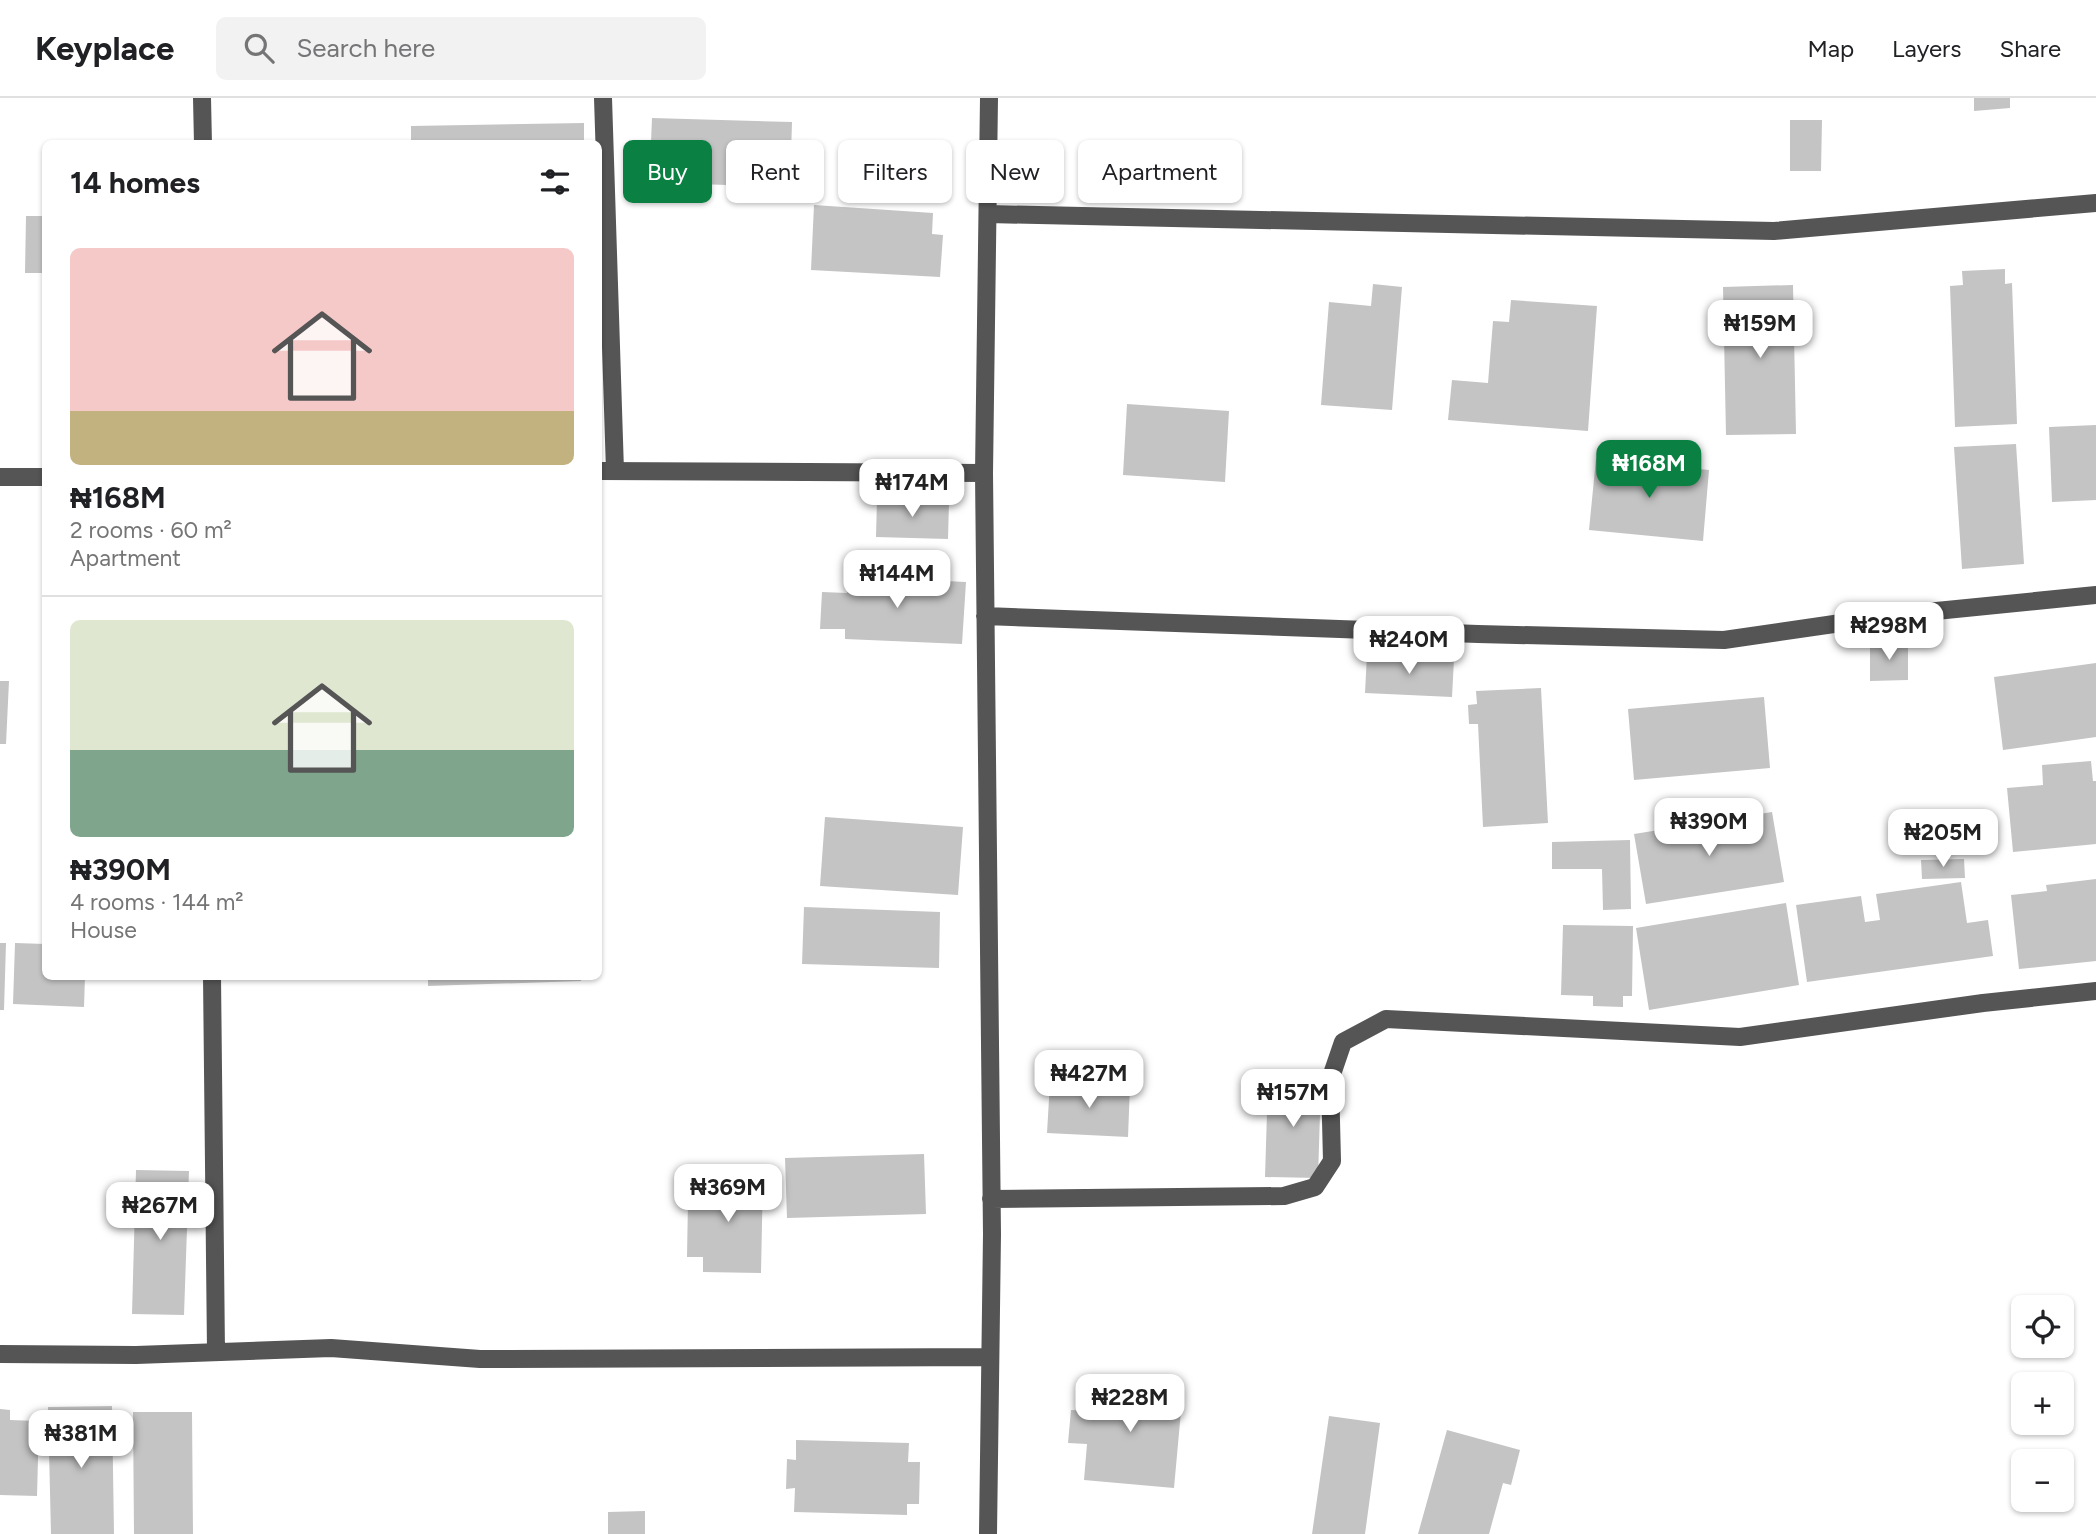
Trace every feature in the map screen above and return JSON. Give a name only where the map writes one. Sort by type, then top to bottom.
[{"type":"street","points":[[202,98],[203,140]]},
{"type":"street","points":[[603,98],[607,471],[984,473]]},
{"type":"street","points":[[988,1534],[991,1199],[984,473],[989,98]]},
{"type":"street","points":[[988,214],[1774,231],[2096,203]]},
{"type":"street","points":[[0,477],[42,477]]},
{"type":"street","points":[[985,616],[1724,640],[1896,615],[2096,594]]},
{"type":"street","points":[[212,980],[216,1352]]},
{"type":"street","points":[[991,1199],[1284,1196],[1315,1187],[1332,1161],[1330,1080],[1343,1042],[1386,1019],[1740,1037],[2096,990]]},
{"type":"street","points":[[0,1354],[136,1355],[331,1348],[480,1359],[990,1357]]},
{"type":"building","points":[[1974,98],[2010,98],[2010,108],[1974,111]]},
{"type":"building","points":[[652,118],[792,122],[791,140],[726,140],[726,185],[712,184],[712,140],[651,140]]},
{"type":"building","points":[[1790,120],[1822,120],[1821,171],[1790,171]]},
{"type":"building","points":[[584,123],[584,140],[411,140],[411,126]]},
{"type":"building","points":[[814,205],[933,213],[932,234],[943,235],[940,277],[811,270]]},
{"type":"building","points":[[26,216],[42,216],[42,273],[25,273]]},
{"type":"building","points":[[2005,269],[2005,284],[2012,283],[2017,424],[1955,427],[1950,286],[1963,285],[1962,271]]},
{"type":"building","points":[[1373,284],[1402,287],[1392,410],[1321,405],[1329,302],[1371,306]]},
{"type":"building","points":[[1793,285],[1796,434],[1726,435],[1723,287]]},
{"type":"building","points":[[1511,300],[1597,306],[1588,431],[1448,420],[1452,380],[1488,383],[1493,321],[1509,322]]},
{"type":"building","points":[[1127,404],[1229,411],[1225,482],[1123,475]]},
{"type":"building","points":[[2096,425],[2096,500],[2052,502],[2049,427]]},
{"type":"building","points":[[2016,444],[2024,564],[1962,569],[1954,447]]},
{"type":"building","points":[[1596,459],[1709,470],[1703,541],[1589,530]]},
{"type":"building","points":[[877,499],[949,502],[948,539],[876,537]]},
{"type":"building","points":[[847,576],[966,582],[962,644],[845,639],[845,629],[820,629],[822,592],[847,593]]},
{"type":"building","points":[[1870,644],[1908,644],[1908,680],[1870,681]]},
{"type":"building","points":[[1367,654],[1454,659],[1452,697],[1365,693]]},
{"type":"building","points":[[2096,663],[2096,737],[2003,750],[1994,677]]},
{"type":"building","points":[[0,681],[9,681],[6,744],[0,744]]},
{"type":"building","points":[[1541,688],[1548,823],[1483,827],[1478,724],[1469,724],[1468,705],[1477,704],[1476,691]]},
{"type":"building","points":[[1764,697],[1770,768],[1634,780],[1628,709]]},
{"type":"building","points":[[2091,761],[2093,781],[2096,781],[2096,844],[2013,852],[2007,788],[2043,785],[2042,765]]},
{"type":"building","points":[[1772,812],[1784,882],[1646,904],[1634,834]]},
{"type":"building","points":[[825,817],[963,827],[958,895],[820,886]]},
{"type":"building","points":[[1630,840],[1631,909],[1603,910],[1602,869],[1552,869],[1552,842]]},
{"type":"building","points":[[1964,859],[1965,878],[1922,879],[1921,860]]},
{"type":"building","points":[[2096,879],[2096,961],[2019,969],[2011,895],[2047,891],[2046,885]]},
{"type":"building","points":[[1961,882],[1967,923],[1988,920],[1993,956],[1807,982],[1796,905],[1861,896],[1865,922],[1880,920],[1876,894]]},
{"type":"building","points":[[1786,903],[1799,985],[1649,1010],[1636,928]]},
{"type":"building","points":[[804,907],[940,912],[939,968],[802,964]]},
{"type":"building","points":[[1563,925],[1633,926],[1632,996],[1623,996],[1623,1007],[1593,1006],[1593,996],[1561,995]]},
{"type":"building","points":[[0,943],[6,943],[4,1010],[0,1010]]},
{"type":"building","points":[[15,943],[42,944],[42,980],[85,980],[84,1007],[13,1004]]},
{"type":"building","points":[[428,980],[581,981],[428,986]]},
{"type":"building","points":[[1268,1080],[1321,1081],[1318,1178],[1265,1177]]},
{"type":"building","points":[[1050,1082],[1130,1086],[1128,1137],[1047,1133]]},
{"type":"building","points":[[924,1154],[926,1214],[787,1218],[785,1158]]},
{"type":"building","points":[[136,1170],[189,1171],[184,1315],[132,1314]]},
{"type":"building","points":[[705,1174],[763,1174],[761,1273],[703,1272],[703,1257],[687,1257],[688,1200],[704,1200]]},
{"type":"building","points":[[1092,1381],[1183,1389],[1174,1488],[1084,1480],[1087,1444],[1068,1443],[1071,1410],[1090,1411]]},
{"type":"building","points":[[112,1406],[114,1534],[51,1534],[48,1407]]},
{"type":"building","points":[[0,1409],[10,1410],[10,1420],[39,1421],[37,1496],[0,1495]]},
{"type":"building","points":[[133,1412],[192,1412],[193,1534],[134,1534]]},
{"type":"building","points":[[1329,1416],[1380,1423],[1365,1534],[1312,1534]]},
{"type":"building","points":[[1447,1430],[1520,1450],[1511,1485],[1503,1483],[1489,1534],[1418,1534]]},
{"type":"building","points":[[796,1440],[909,1443],[908,1462],[920,1462],[919,1504],[907,1504],[907,1515],[794,1512],[795,1488],[786,1489],[787,1459],[796,1460]]},
{"type":"building","points":[[645,1511],[645,1534],[608,1534],[608,1512]]}]
